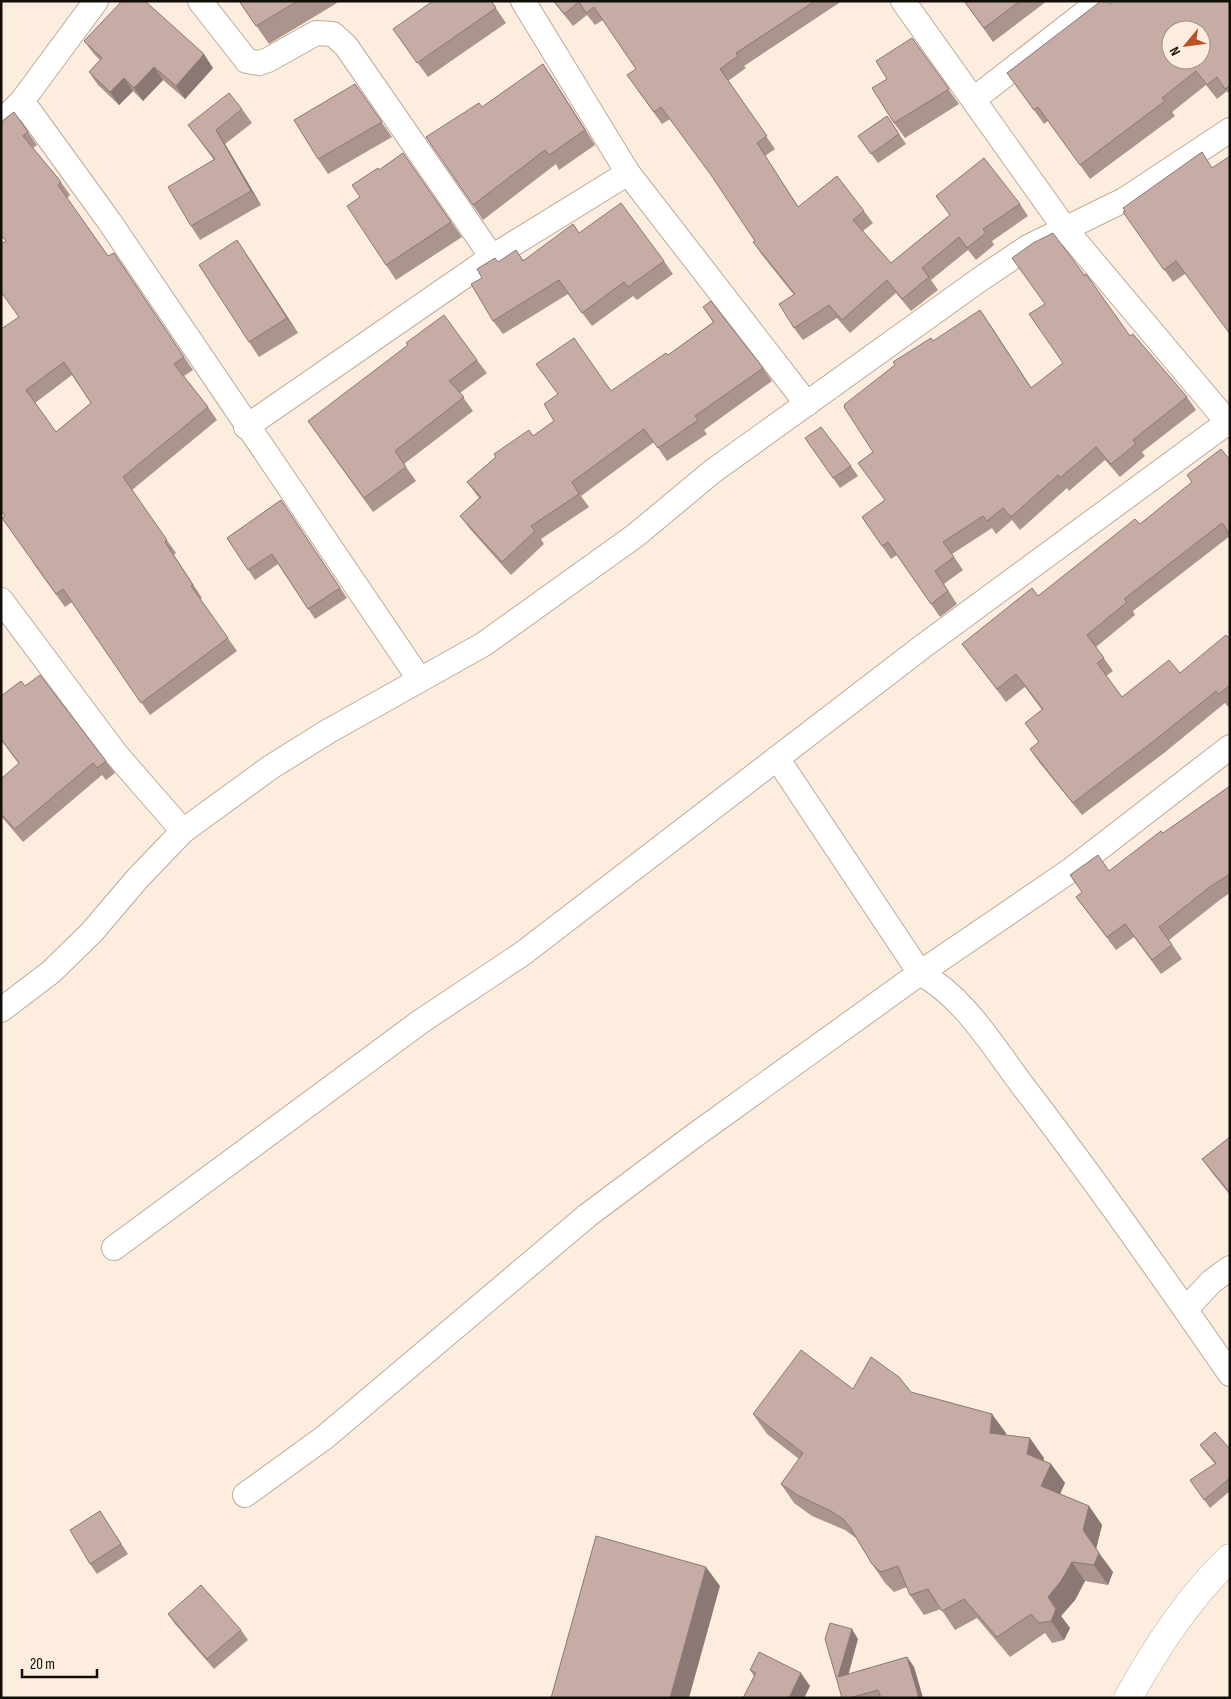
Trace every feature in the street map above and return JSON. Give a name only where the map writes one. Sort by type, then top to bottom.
[{"type":"street","points":[[1,122],[22,101],[96,1]]},
{"type":"street","points":[[200,1],[247,61],[259,63],[268,60],[316,32],[333,34],[346,46],[492,257]]},
{"type":"street","points":[[523,1],[628,172],[807,404]]},
{"type":"street","points":[[114,1248],[420,1022],[522,954],[922,647],[1229,423],[1066,230],[903,1]]},
{"type":"street","points":[[974,99],[1100,1]]},
{"type":"street","points":[[22,101],[109,221],[246,427],[420,680]]},
{"type":"street","points":[[1,1010],[51,972],[92,932],[137,879],[182,832],[271,767],[328,732],[484,644],[562,591],[636,535],[713,471],[1028,247],[1124,200],[1230,130]]},
{"type":"street","points":[[246,427],[492,257],[628,172]]},
{"type":"street","points":[[1,600],[116,754],[182,832]]},
{"type":"street","points":[[245,1495],[325,1437],[588,1215],[691,1138],[920,973],[1071,870],[1230,747]]},
{"type":"street","points":[[778,758],[920,973],[936,982],[978,1027],[1093,1177],[1230,1374]]},
{"type":"street","points":[[1186,1309],[1211,1282],[1230,1268]]},
{"type":"street","points":[[1128,1698],[1152,1654],[1184,1610],[1230,1558]]},
{"type":"building","points":[[122,1],[145,1],[204,54],[176,86],[154,67],[134,88],[124,78],[110,92],[89,72],[102,58],[84,41]]},
{"type":"building","points":[[239,1],[298,1],[256,26]]},
{"type":"building","points":[[433,1],[491,1],[496,8],[417,63],[393,29]]},
{"type":"building","points":[[554,1],[815,1],[736,53],[738,56],[720,69],[767,136],[757,143],[798,207],[837,176],[864,211],[853,220],[891,263],[950,215],[936,196],[984,158],[1020,204],[983,229],[986,233],[967,248],[959,237],[922,268],[929,277],[902,299],[887,280],[842,320],[829,305],[794,328],[779,304],[795,294],[753,242],[755,241],[711,175],[661,107],[654,112],[627,75],[636,69],[594,7],[586,13],[579,2],[564,14]]},
{"type":"building","points":[[964,1],[1020,1],[984,28]]},
{"type":"building","points":[[1101,1],[1108,1],[1110,4],[1113,1],[1230,1],[1230,86],[1225,89],[1217,77],[1207,85],[1196,71],[1162,98],[1165,101],[1080,165],[1038,107],[1034,110],[1007,73]]},
{"type":"building","points":[[912,38],[949,89],[894,123],[872,88],[887,79],[876,61]]},
{"type":"building","points":[[543,64],[585,130],[549,155],[545,150],[473,205],[426,137],[479,103],[482,107]]},
{"type":"building","points":[[355,84],[382,122],[318,159],[294,120]]},
{"type":"building","points":[[229,93],[242,109],[216,130],[251,191],[191,226],[168,187],[215,159],[188,125]]},
{"type":"building","points":[[14,112],[28,132],[23,136],[61,182],[58,185],[108,256],[114,253],[184,357],[174,364],[208,407],[123,477],[167,540],[165,542],[193,585],[191,586],[228,638],[141,703],[63,589],[56,594],[2,518],[5,516],[1,511],[1,329],[19,317],[1,292],[1,244],[6,241],[1,235],[1,122]],"holes":[[[64,362],[91,403],[56,432],[26,390]]]},
{"type":"building","points":[[887,116],[899,134],[871,154],[858,136]]},
{"type":"building","points":[[1202,152],[1212,168],[1230,156],[1230,334],[1176,261],[1164,270],[1123,212],[1125,211],[1123,208]]},
{"type":"building","points":[[403,153],[451,222],[386,265],[347,206],[360,197],[352,185],[378,168],[379,170]]},
{"type":"building","points":[[621,203],[664,261],[628,287],[624,282],[582,313],[559,280],[493,321],[471,284],[482,278],[477,269],[495,258],[498,262],[516,250],[523,261],[573,224],[579,233]]},
{"type":"building","points":[[1053,233],[1085,276],[1086,274],[1130,336],[1133,334],[1187,397],[1133,440],[1136,444],[1111,464],[1096,447],[1060,478],[1058,475],[1011,517],[1003,508],[987,521],[983,516],[943,542],[954,557],[935,571],[948,591],[931,604],[888,542],[882,546],[862,517],[885,500],[858,463],[873,452],[844,407],[845,404],[895,365],[893,362],[931,338],[933,341],[980,310],[1031,388],[1063,363],[1029,314],[1045,304],[1012,258],[1033,243]]},
{"type":"building","points":[[237,240],[287,318],[249,342],[199,265]]},
{"type":"building","points":[[711,301],[763,368],[695,416],[698,420],[658,448],[644,429],[572,482],[579,494],[531,526],[535,531],[502,562],[460,516],[481,497],[467,482],[496,457],[494,454],[529,430],[533,436],[554,421],[544,404],[558,394],[536,364],[574,338],[611,391],[666,353],[668,355],[714,322],[703,307]]},
{"type":"building","points":[[444,315],[477,360],[449,381],[464,397],[395,451],[406,467],[364,498],[308,421],[408,345],[406,343]]},
{"type":"building","points":[[821,427],[851,466],[833,478],[805,438]]},
{"type":"building","points":[[1221,449],[1230,460],[1230,534],[1222,523],[1124,599],[1127,602],[1087,635],[1104,658],[1097,663],[1122,697],[1169,660],[1180,673],[1226,635],[1230,639],[1230,685],[1219,694],[1216,691],[1073,803],[1030,749],[1039,742],[1025,723],[1043,709],[1016,674],[997,689],[962,644],[1032,588],[1038,596],[1135,519],[1140,524],[1192,482],[1187,475]]},
{"type":"building","points":[[281,500],[340,588],[308,609],[272,554],[248,570],[227,538]]},
{"type":"building","points":[[40,675],[106,761],[97,768],[93,763],[15,829],[1,814],[1,779],[19,763],[1,739],[1,696],[21,681],[25,686]]},
{"type":"building","points":[[1230,786],[1230,874],[1211,886],[1159,927],[1172,945],[1152,960],[1125,924],[1107,937],[1076,897],[1082,892],[1070,875],[1098,855],[1109,871],[1161,831],[1163,833]]},
{"type":"building","points":[[1230,1137],[1230,1193],[1202,1159]]},
{"type":"building","points":[[801,1350],[853,1389],[871,1357],[899,1377],[911,1392],[992,1414],[990,1433],[1030,1438],[1027,1454],[1051,1464],[1041,1486],[1089,1506],[1083,1530],[1099,1553],[1094,1565],[1072,1562],[1061,1581],[1048,1597],[1056,1609],[1051,1621],[1039,1623],[1031,1614],[997,1637],[964,1599],[942,1611],[928,1589],[910,1595],[898,1566],[881,1572],[872,1564],[850,1527],[843,1519],[831,1511],[799,1496],[781,1484],[803,1453],[753,1414]]},
{"type":"building","points":[[1215,1432],[1230,1449],[1230,1478],[1204,1500],[1190,1480],[1216,1463],[1200,1445]]},
{"type":"building","points":[[100,1511],[121,1544],[90,1564],[70,1530]]},
{"type":"building","points":[[596,1536],[706,1567],[670,1698],[551,1698]]},
{"type":"building","points":[[201,1585],[241,1630],[207,1659],[168,1614]]},
{"type":"building","points":[[830,1623],[852,1629],[838,1677],[907,1657],[919,1698],[881,1698],[878,1690],[849,1698],[842,1698],[825,1639]]},
{"type":"building","points":[[759,1652],[801,1673],[789,1698],[743,1698],[756,1673],[750,1670]]}]
